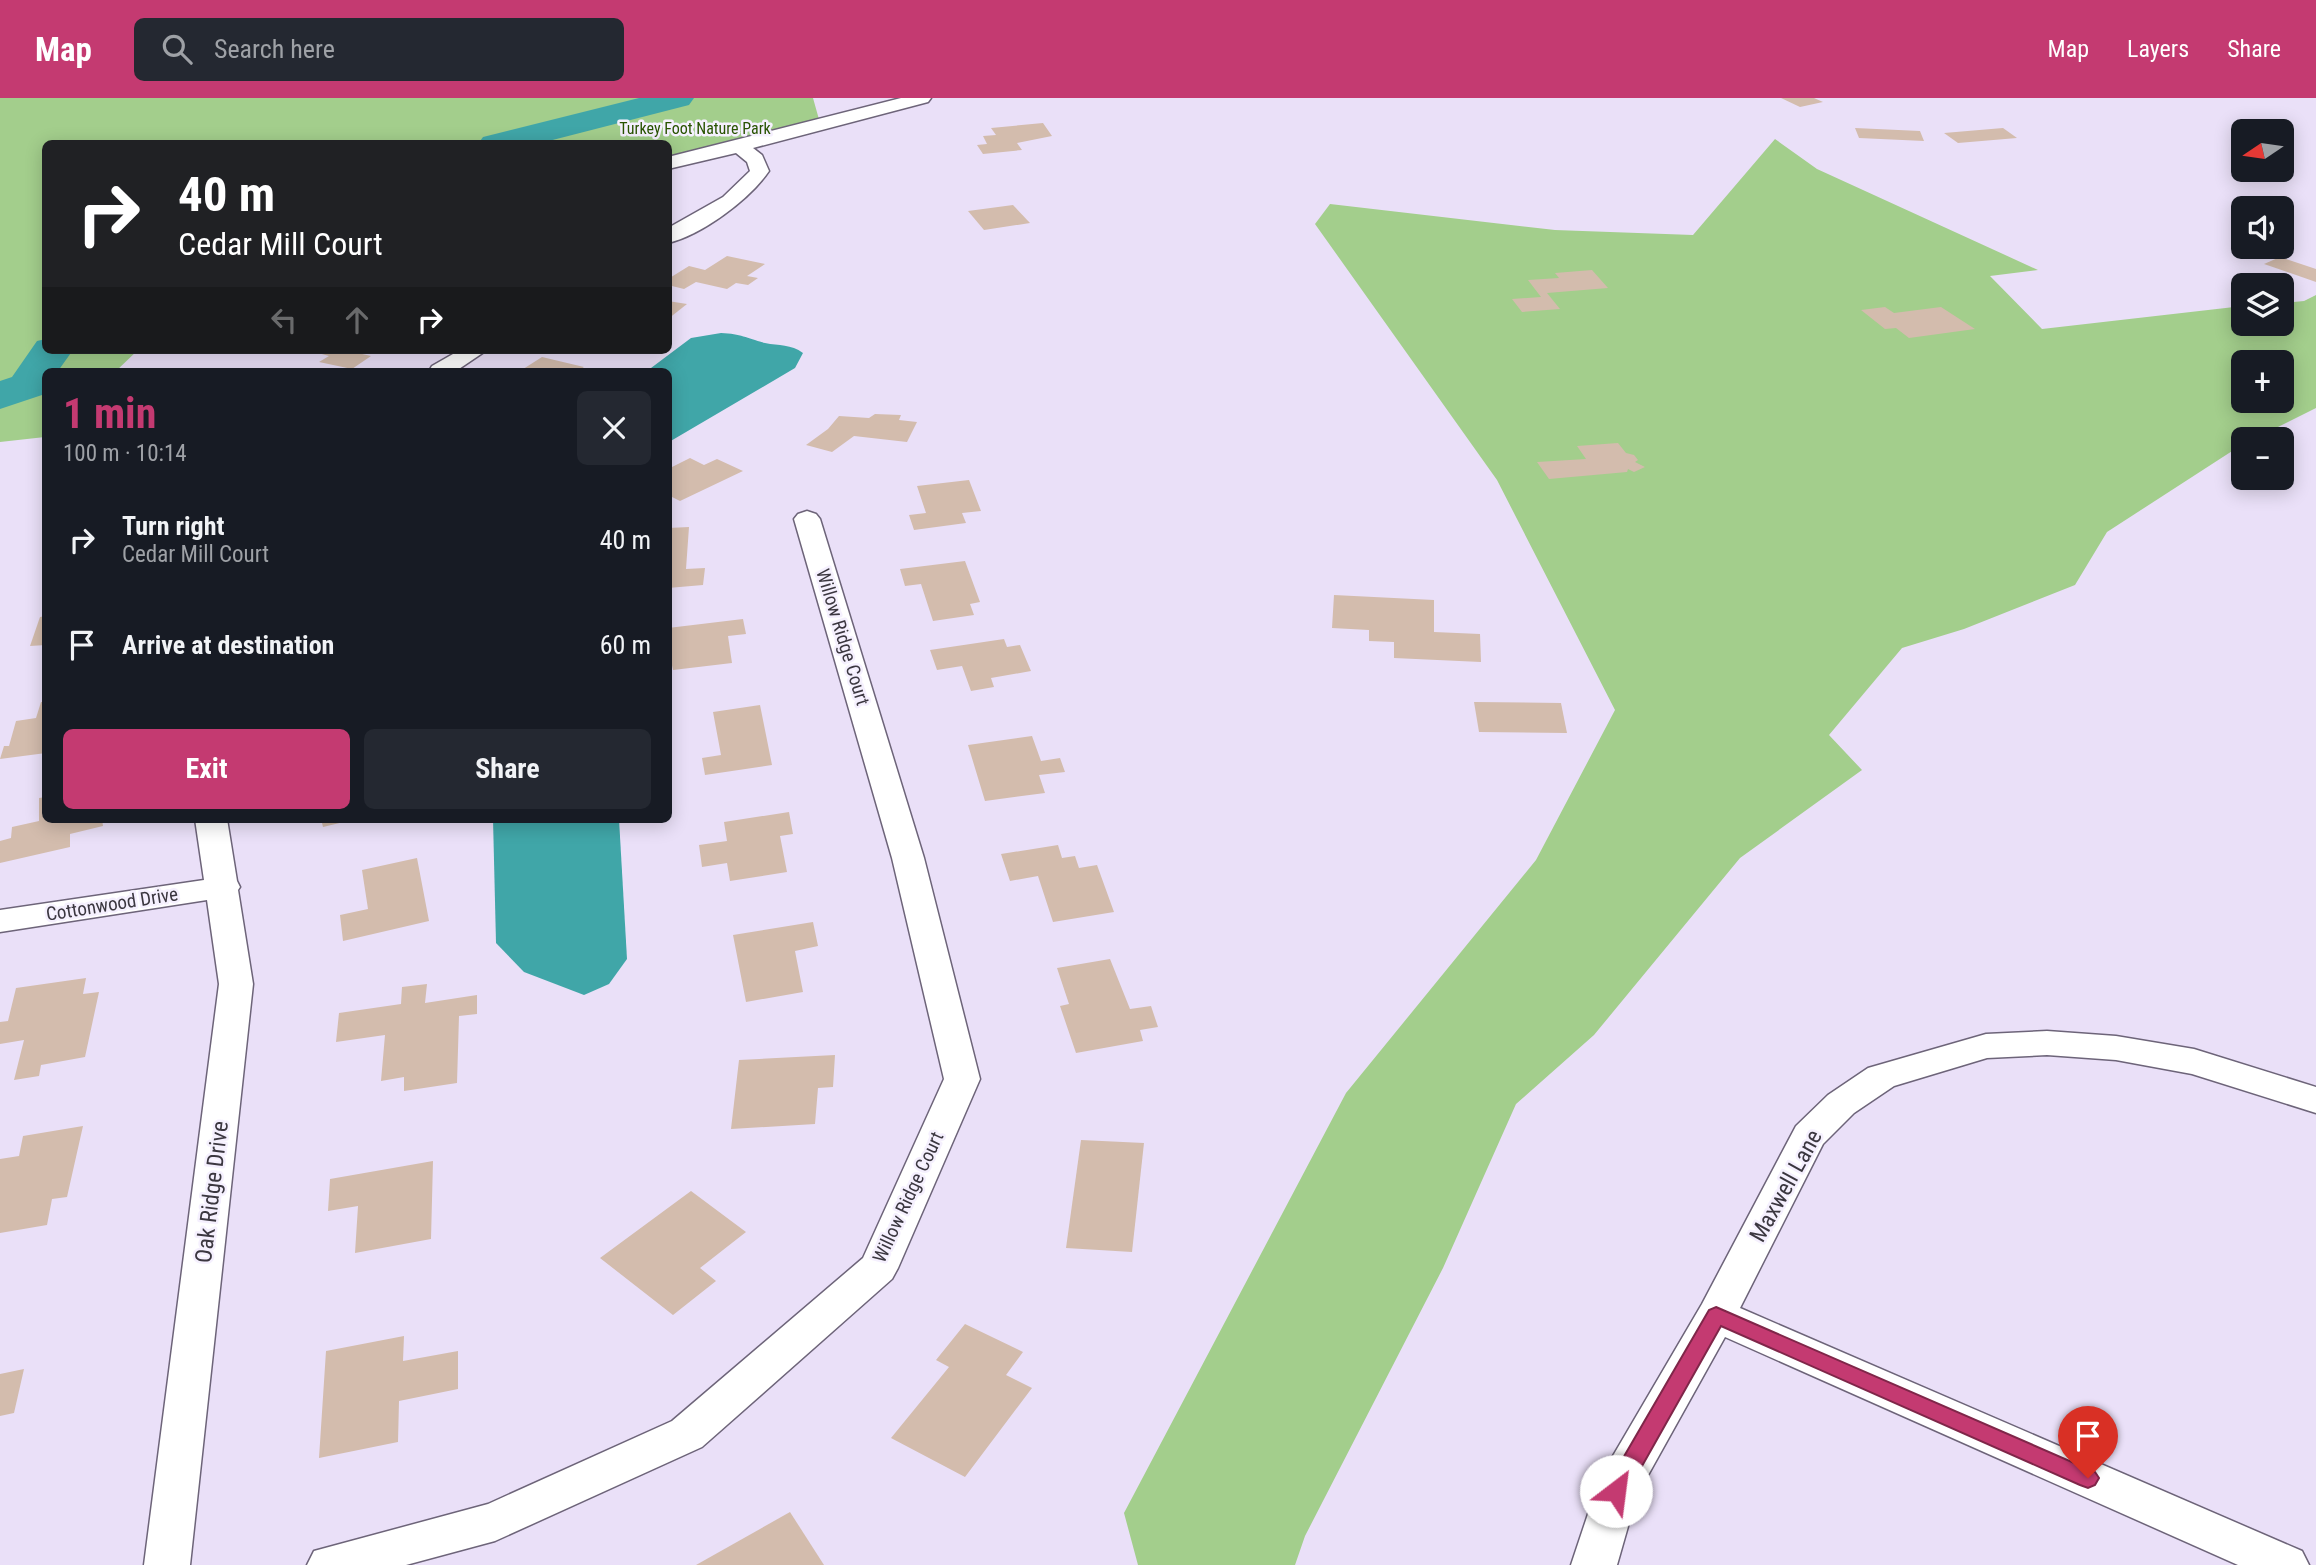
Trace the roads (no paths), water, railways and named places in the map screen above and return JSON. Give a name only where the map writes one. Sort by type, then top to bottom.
[{"type":"street","points":[[672,162],[740,147],[821,123],[922,98]]},
{"type":"street","points":[[672,235],[739,196],[751,184],[760,171],[755,159],[740,147]]},
{"type":"street","points":[[445,368],[469,354]]},
{"type":"street","name":"Willow Ridge Court","points":[[330,1565],[495,1522],[687,1434],[877,1268],[883,1255],[962,1079],[908,859],[807,519]]},
{"type":"street","name":"Oak Ridge Drive","points":[[167,1565],[236,984],[224,887],[212,823]]},
{"type":"street","name":"Cottonwood Drive","points":[[0,921],[224,887]]},
{"type":"street","name":"Maxwell Lane","points":[[1594,1565],[1616,1491],[1716,1315],[1809,1136],[1840,1104],[1881,1077],[1986,1046],[2047,1043],[2116,1048],[2194,1062],[2316,1100]]},
{"type":"street","points":[[1716,1315],[2286,1565]]},
{"type":"waterway","points":[[511,140],[678,98]]},
{"type":"waterway","points":[[0,396],[27,386],[49,354]]},
{"type":"park label","name":"Turkey Foot Nature Park","points":[[695,128]]}]
